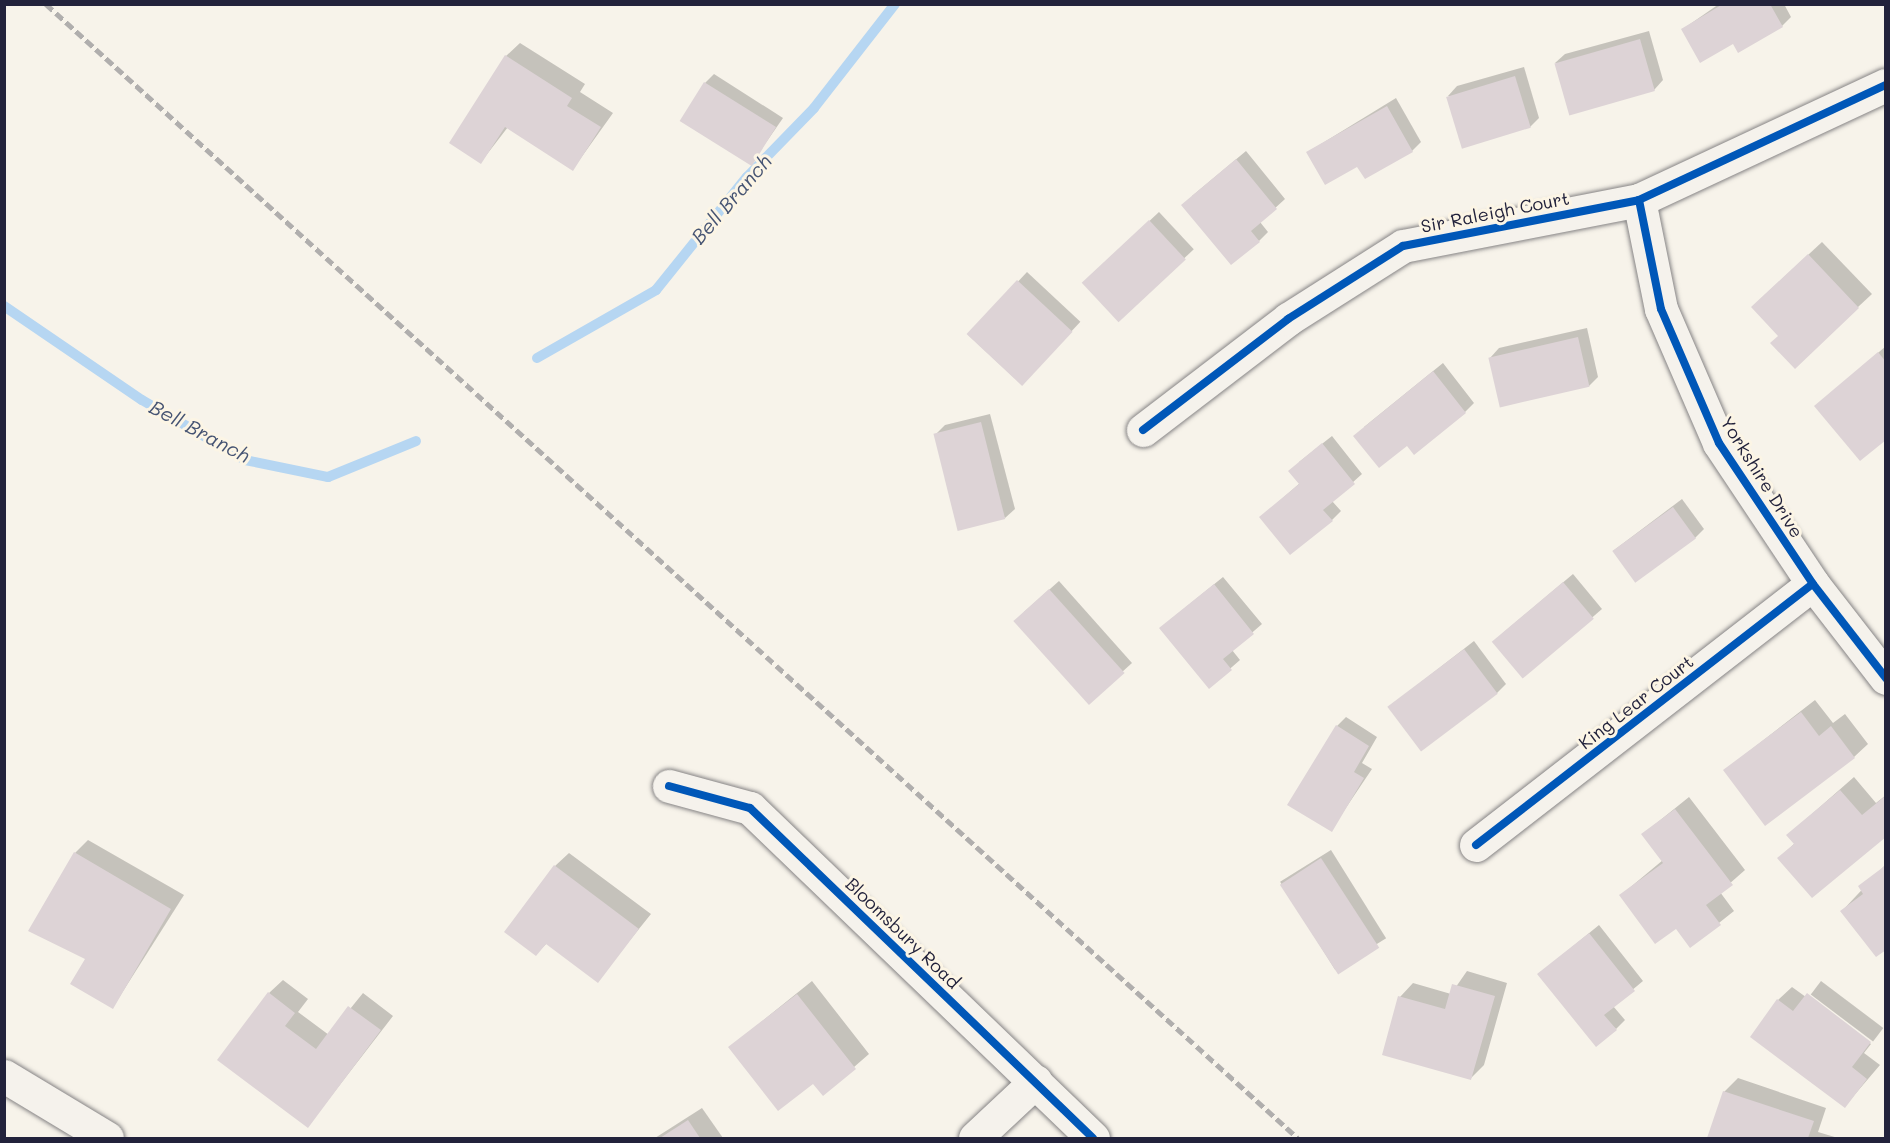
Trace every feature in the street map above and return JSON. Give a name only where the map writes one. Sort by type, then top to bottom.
[{"type":"street","name":"Sir Raleigh Court","points":[[1143,430],[1288,319],[1403,246],[1639,200],[1886,85]]},
{"type":"street","name":"Yorkshire Drive","points":[[1639,200],[1661,309],[1683,365],[1719,443],[1813,584],[1886,678]]},
{"type":"street","name":"King Lear Court","points":[[1476,845],[1813,584]]},
{"type":"street","name":"Bloomsbury Road","points":[[669,786],[750,808],[1094,1138]]},
{"type":"street","points":[[4,1076],[107,1138]]},
{"type":"street","points":[[975,1138],[1036,1081]]},
{"type":"building","points":[[1723,4],[1770,4],[1783,27],[1738,53],[1733,44],[1700,63],[1681,29]]},
{"type":"building","points":[[1640,39],[1655,91],[1569,115],[1554,64]]},
{"type":"building","points":[[505,55],[572,98],[567,106],[601,127],[573,171],[505,127],[481,164],[449,143]]},
{"type":"building","points":[[1515,76],[1531,128],[1462,149],[1446,97]]},
{"type":"building","points":[[704,82],[776,127],[752,166],[680,121]]},
{"type":"building","points":[[1387,106],[1413,152],[1365,179],[1357,167],[1325,185],[1306,152]]},
{"type":"building","points":[[1236,159],[1277,209],[1251,231],[1260,242],[1231,265],[1181,205]]},
{"type":"building","points":[[1149,220],[1186,259],[1119,322],[1082,283]]},
{"type":"building","points":[[1808,254],[1859,308],[1795,369],[1770,343],[1778,336],[1751,307]]},
{"type":"building","points":[[1017,280],[1073,332],[1022,386],[967,334]]},
{"type":"building","points":[[1578,337],[1589,387],[1500,407],[1488,358]]},
{"type":"building","points":[[1878,352],[1886,362],[1886,440],[1860,461],[1814,406]]},
{"type":"building","points":[[1433,371],[1466,413],[1414,455],[1407,446],[1379,468],[1353,436]]},
{"type":"building","points":[[981,422],[1005,519],[958,531],[933,434]]},
{"type":"building","points":[[1322,443],[1355,484],[1323,510],[1333,521],[1290,555],[1259,517],[1299,484],[1288,471]]},
{"type":"building","points":[[1673,507],[1696,539],[1635,583],[1612,551]]},
{"type":"building","points":[[1563,582],[1594,619],[1523,679],[1492,642]]},
{"type":"building","points":[[1214,584],[1254,634],[1223,659],[1232,670],[1209,689],[1159,628]]},
{"type":"building","points":[[1049,589],[1125,673],[1089,705],[1013,621]]},
{"type":"building","points":[[1464,649],[1498,694],[1421,751],[1387,707]]},
{"type":"building","points":[[1801,712],[1819,736],[1831,726],[1855,758],[1765,826],[1723,770]]},
{"type":"building","points":[[1336,725],[1369,746],[1354,772],[1364,778],[1332,832],[1287,805]]},
{"type":"building","points":[[1840,790],[1862,815],[1884,797],[1886,837],[1812,898],[1777,858],[1794,844],[1786,835]]},
{"type":"building","points":[[1675,809],[1733,885],[1706,905],[1721,925],[1690,948],[1676,929],[1655,944],[1619,895],[1663,863],[1641,834]]},
{"type":"building","points":[[74,852],[171,909],[113,1009],[70,984],[85,959],[28,931]]},
{"type":"building","points":[[1321,858],[1379,948],[1338,974],[1280,885]]},
{"type":"building","points":[[554,865],[639,929],[598,983],[546,944],[536,956],[504,932]]},
{"type":"building","points":[[1886,865],[1886,950],[1876,957],[1840,911],[1863,894],[1858,886]]},
{"type":"building","points":[[1589,933],[1635,991],[1604,1015],[1617,1030],[1596,1047],[1537,974]]},
{"type":"building","points":[[1452,984],[1495,996],[1471,1080],[1382,1055],[1398,996],[1445,1009]]},
{"type":"building","points":[[268,992],[295,1013],[285,1026],[316,1049],[348,1006],[381,1030],[308,1128],[217,1060]]},
{"type":"building","points":[[1807,993],[1871,1042],[1852,1067],[1867,1079],[1845,1108],[1750,1037],[1777,999],[1793,1011]]},
{"type":"building","points":[[797,994],[856,1069],[823,1096],[813,1084],[778,1111],[728,1047]]},
{"type":"building","points":[[1723,1091],[1814,1121],[1808,1138],[1707,1138]]},
{"type":"building","points":[[688,1120],[700,1138],[660,1138]]},
{"type":"waterway","name":"Bell Branch","points":[[537,358],[656,290],[747,177],[814,108],[895,4]]},
{"type":"waterway","name":"Bell Branch","points":[[4,306],[142,400],[245,460],[328,477],[416,441]]},
{"type":"railway","points":[[46,4],[1298,1138]]},
{"type":"cycle path","points":[[1143,430],[1288,319],[1403,246],[1639,200],[1886,85]]},
{"type":"cycle path","points":[[1639,200],[1661,309],[1719,443],[1813,584],[1886,678]]},
{"type":"cycle path","points":[[1476,845],[1813,584]]},
{"type":"cycle path","points":[[669,786],[750,808],[1093,1138]]}]
